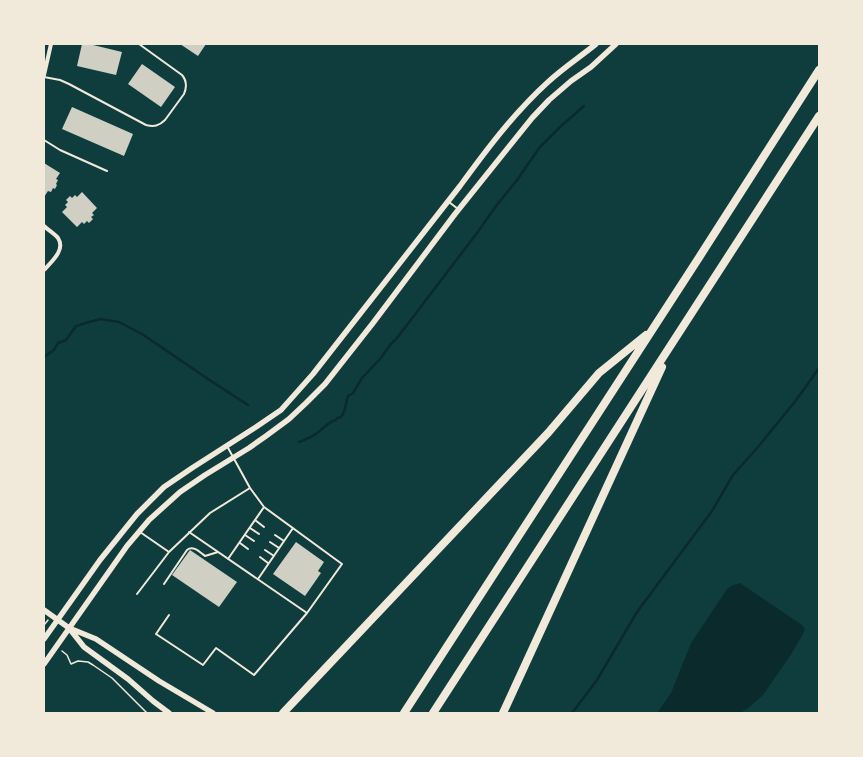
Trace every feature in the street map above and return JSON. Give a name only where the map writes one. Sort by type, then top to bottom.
[{"type":"highway","points":[[404,713],[819,70]]},
{"type":"highway","points":[[433,713],[819,116]]},
{"type":"highway","points":[[283,713],[548,433],[599,373],[651,331]]},
{"type":"highway","points":[[503,713],[674,341]]},
{"type":"street","points":[[44,76],[51,44]]},
{"type":"street","points":[[44,639],[100,560],[136,514],[164,487],[281,410],[297,393],[517,113],[548,81],[596,44]]},
{"type":"street","points":[[44,664],[126,546],[149,520],[180,492],[204,475],[249,448],[289,419],[325,384],[532,118],[549,100],[616,44]]},
{"type":"street","points":[[44,226],[58,238],[61,246],[60,251],[44,270]]},
{"type":"street","points":[[44,610],[69,628],[96,639],[159,681],[213,713]]},
{"type":"street","points":[[69,628],[84,647],[128,679],[169,713]]},
{"type":"lane","points":[[44,76],[69,84],[146,125],[157,126],[165,120],[184,94],[186,89],[185,78],[139,44]]},
{"type":"lane","points":[[44,140],[60,150],[107,171]]},
{"type":"lane","points":[[448,201],[459,210]]},
{"type":"lane","points":[[169,615],[156,634],[203,665],[216,648],[254,675],[307,613],[342,564],[264,507],[250,488],[227,446]]},
{"type":"lane","points":[[137,594],[169,552],[189,532],[210,513],[250,488]]},
{"type":"lane","points":[[228,559],[264,507]]},
{"type":"lane","points":[[255,520],[264,527]]},
{"type":"lane","points":[[250,528],[259,534]]},
{"type":"lane","points":[[258,579],[293,528]]},
{"type":"lane","points":[[139,531],[169,552]]},
{"type":"lane","points":[[189,532],[307,613]]},
{"type":"lane","points":[[245,535],[254,541]]},
{"type":"lane","points":[[275,535],[284,541]]},
{"type":"lane","points":[[270,542],[279,548]]},
{"type":"lane","points":[[240,543],[248,549]]},
{"type":"lane","points":[[164,584],[187,550],[190,548],[194,548],[205,556],[218,552]]},
{"type":"lane","points":[[265,550],[274,556]]},
{"type":"lane","points":[[260,557],[268,563]]},
{"type":"path","points":[[67,655],[71,664],[78,661],[88,662],[106,673],[148,713]]},
{"type":"water","points":[[740,583],[802,625],[805,629],[792,653],[763,695],[740,713],[657,713],[671,693],[691,643],[727,589]]},
{"type":"building","points":[[82,44],[89,44],[122,52],[116,75],[77,66]]},
{"type":"building","points":[[180,44],[206,44],[198,56]]},
{"type":"building","points":[[142,64],[175,87],[161,107],[128,84]]},
{"type":"building","points":[[72,107],[133,134],[124,156],[62,129]]},
{"type":"building","points":[[44,163],[60,173],[56,179],[58,180],[55,189],[53,188],[51,192],[48,191],[44,197]]},
{"type":"building","points":[[82,192],[97,208],[92,213],[94,215],[91,217],[93,219],[89,223],[87,221],[84,224],[82,222],[77,227],[62,212],[67,207],[65,205],[68,202],[66,200],[70,196],[72,198],[75,195],[77,197]]},
{"type":"building","points":[[296,542],[324,562],[318,571],[321,573],[305,596],[273,574]]},
{"type":"building","points":[[190,550],[237,582],[219,607],[172,575]]},
{"type":"waterway","points":[[299,442],[307,439],[337,418],[341,417],[344,412],[348,396],[353,393],[362,378],[397,338],[517,180],[540,147],[584,106]]},
{"type":"waterway","points":[[44,357],[54,350],[58,343],[66,340],[76,326],[101,319],[119,322],[142,334],[248,405]]},
{"type":"waterway","points":[[572,713],[597,680],[637,612],[712,511],[733,475],[797,399],[819,368]]}]
